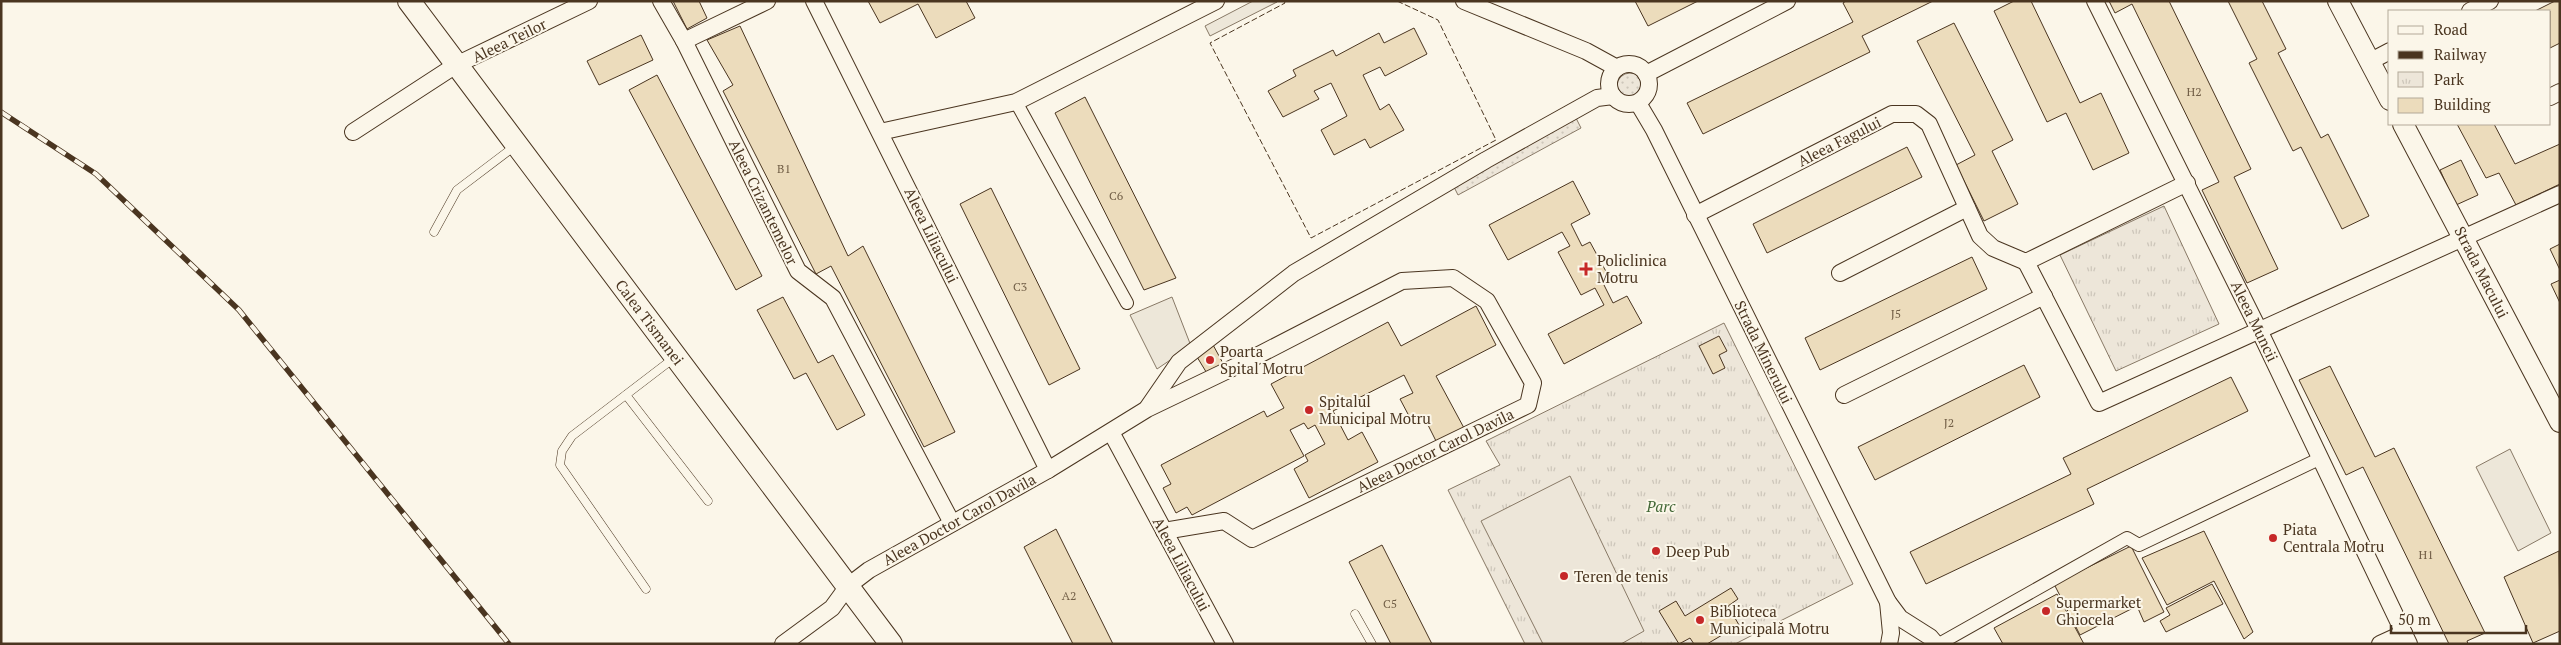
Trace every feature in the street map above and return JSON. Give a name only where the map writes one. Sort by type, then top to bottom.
[{"type":"main road","name":"Calea Tismanei","points":[[409,1],[891,644]]},
{"type":"street","name":"Aleea Teilor","points":[[353,132],[456,65],[589,1]]},
{"type":"street","name":"Aleea Crizantemelor","points":[[662,1],[684,41],[798,271],[833,298],[952,523]]},
{"type":"street","points":[[684,41],[767,1]]},
{"type":"street","name":"Aleea Liliacului","points":[[814,1],[1048,470]]},
{"type":"street","points":[[880,132],[1016,102],[1216,1]]},
{"type":"street","points":[[1464,1],[1586,51],[1617,68]]},
{"type":"street","points":[[1646,74],[1787,1]]},
{"type":"street","name":"Aleea Muncii","points":[[2095,1],[2260,332],[2407,638]]},
{"type":"street","points":[[2338,1],[2388,96]]},
{"type":"street","points":[[2369,62],[2388,52]]},
{"type":"street","points":[[1628,64],[1636,65],[1646,74],[1649,89],[1645,98],[1638,103],[1622,103],[1613,96],[1609,88],[1609,80],[1617,68],[1628,64]]},
{"type":"street","name":"Aleea Doctor Carol Davila","points":[[1147,409],[1179,362],[1294,272],[1596,98],[1613,96]]},
{"type":"street","points":[[1016,102],[1127,303]]},
{"type":"street","name":"Strada Minerului","points":[[1638,103],[1654,130],[1888,602],[1900,618],[1930,637],[1937,644]]},
{"type":"street","name":"Aleea Fagului","points":[[1696,215],[1892,114],[1916,114],[1929,124],[1980,236],[1993,248],[2026,262]]},
{"type":"street","name":"Strada Macului","points":[[2404,125],[2560,422]]},
{"type":"street","points":[[2187,183],[2026,262],[2099,403],[2260,332],[2560,194]]},
{"type":"street","points":[[1840,273],[1967,208]]},
{"type":"street","name":"Aleea Doctor Carol Davila","points":[[783,644],[832,608],[848,586],[868,570],[1048,470],[1147,409],[1247,361],[1402,281],[1453,278],[1487,301],[1533,383],[1528,405],[1252,539],[1224,521],[1164,531]]},
{"type":"street","points":[[1844,395],[2044,296]]},
{"type":"street","name":"Aleea Liliacului","points":[[1111,432],[1225,644]]},
{"type":"street","points":[[1937,644],[2127,538],[2139,545],[2321,458]]},
{"type":"street","name":"Strada Minerului","points":[[1888,602],[1891,633],[1889,644]]},
{"type":"street","points":[[2380,644],[2407,638]]},
{"type":"lane","points":[[434,232],[457,190],[517,145]]},
{"type":"lane","points":[[646,589],[560,465],[562,451],[572,436],[676,357]]},
{"type":"lane","points":[[626,395],[708,501]]},
{"type":"lane","points":[[1355,614],[1372,644]]},
{"type":"green space","points":[[1630,73],[1639,77],[1643,86],[1639,95],[1630,99],[1621,95],[1617,86],[1621,77]]},
{"type":"green space","points":[[1576,118],[1581,128],[1458,195],[1454,187]]},
{"type":"green space","points":[[2164,206],[2219,324],[2116,371],[2060,255]]},
{"type":"green space","name":"Parc","points":[[1724,323],[1853,584],[1735,644],[1525,644],[1448,490],[1500,465],[1486,441]]},
{"type":"green space","name":"Teren de tenis","points":[[1570,476],[1644,631],[1621,644],[1543,644],[1481,521]]},
{"type":"shaded area","points":[[1253,1],[1277,2],[1210,36],[1205,26]]},
{"type":"shaded area","points":[[1172,297],[1191,346],[1157,369],[1130,315]]},
{"type":"shaded area","points":[[2510,449],[2551,533],[2518,551],[2476,467]]},
{"type":"building","points":[[673,1],[699,1],[707,18],[687,29]]},
{"type":"building","points":[[868,1],[966,1],[975,18],[936,38],[918,4],[880,23]]},
{"type":"building","points":[[1635,1],[1698,1],[1648,26]]},
{"type":"building","points":[[1846,1],[1933,1],[1862,36],[1870,52],[1703,134],[1687,103],[1853,22],[1843,3]]},
{"type":"building","points":[[2014,1],[2031,1],[2080,103],[2101,93],[2129,153],[2093,170],[2066,113],[2047,122],[1994,11]]},
{"type":"building","points":[[2109,1],[2169,1],[2251,169],[2234,177],[2278,269],[2247,283],[2202,190],[2219,182],[2132,4],[2115,13]]},
{"type":"building","points":[[2228,1],[2262,1],[2286,49],[2278,53],[2321,138],[2328,134],[2369,216],[2342,229],[2301,147],[2293,151],[2249,63],[2257,59]]},
{"type":"building","points":[[2555,1],[2560,1],[2560,43],[2551,48],[2551,10],[2537,10]]},
{"type":"building","points":[[1954,23],[2013,140],[1992,151],[2018,204],[1984,221],[1956,165],[1975,155],[1917,41]]},
{"type":"building","points":[[740,26],[848,256],[863,246],[955,432],[924,447],[831,266],[816,274],[723,91],[733,85],[707,40]]},
{"type":"building","points":[[1414,28],[1427,54],[1385,76],[1380,67],[1363,75],[1380,110],[1389,104],[1404,130],[1370,148],[1365,139],[1334,155],[1321,130],[1347,116],[1331,83],[1314,91],[1319,99],[1283,117],[1268,91],[1296,76],[1293,70],[1333,50],[1336,56],[1379,33],[1384,43]]},
{"type":"building","points":[[641,35],[653,60],[599,85],[587,61]]},
{"type":"building","points":[[657,75],[762,276],[736,290],[629,90]]},
{"type":"building","points":[[1085,97],[1176,278],[1144,290],[1055,113]]},
{"type":"building","points":[[2458,125],[2495,125],[2515,164],[2560,144],[2560,184],[2516,205],[2499,173],[2486,178]]},
{"type":"building","points":[[1907,147],[1922,177],[1767,253],[1753,224]]},
{"type":"building","points":[[2461,160],[2478,195],[2456,205],[2440,170]]},
{"type":"building","name":"Policlinica Motru","points":[[1573,181],[1590,214],[1571,224],[1582,246],[1590,242],[1609,277],[1602,281],[1613,303],[1627,296],[1642,323],[1564,364],[1548,334],[1604,305],[1595,288],[1581,295],[1558,252],[1570,246],[1562,232],[1508,260],[1489,225]]},
{"type":"building","points":[[991,188],[1080,369],[1049,385],[960,204]]},
{"type":"building","points":[[2560,244],[2560,270],[2550,249]]},
{"type":"building","points":[[1972,257],[1987,289],[1820,370],[1805,338]]},
{"type":"building","points":[[2560,280],[2560,303],[2551,284]]},
{"type":"building","points":[[783,297],[818,363],[833,355],[865,415],[837,430],[806,373],[794,379],[757,310]]},
{"type":"building","name":"Spitalul Municipal Motru","points":[[1476,306],[1496,345],[1436,376],[1464,428],[1437,443],[1424,417],[1409,416],[1400,399],[1413,393],[1404,375],[1333,411],[1348,440],[1362,432],[1378,462],[1309,498],[1294,469],[1308,461],[1305,455],[1325,444],[1315,425],[1308,429],[1304,423],[1290,430],[1304,456],[1192,515],[1187,507],[1176,513],[1163,488],[1171,484],[1161,465],[1264,411],[1267,417],[1284,408],[1271,384],[1388,322],[1401,346]]},
{"type":"building","points":[[1719,336],[1727,351],[1719,355],[1725,368],[1713,374],[1699,346]]},
{"type":"building","name":"Poarta Spital Motru","points":[[1212,343],[1225,367],[1208,375],[1194,352]]},
{"type":"building","points":[[2024,365],[2040,397],[1875,480],[1858,447]]},
{"type":"building","points":[[2330,366],[2375,457],[2394,448],[2485,633],[2467,641],[2468,644],[2449,644],[2363,467],[2346,475],[2299,380]]},
{"type":"building","points":[[2231,377],[2248,411],[2087,489],[2094,504],[1926,584],[1910,552],[2071,474],[2063,458]]},
{"type":"building","points":[[1056,529],[1113,644],[1073,644],[1024,547]]},
{"type":"building","points":[[2204,531],[2253,632],[2244,639],[2214,581],[2167,605],[2142,558]]},
{"type":"building","points":[[1382,545],[1432,644],[1391,644],[1349,562]]},
{"type":"building","points":[[2131,546],[2164,612],[2144,622],[2137,606],[2080,635],[2054,584]]},
{"type":"building","points":[[2559,551],[2560,631],[2533,643],[2504,577]]},
{"type":"building","points":[[2212,584],[2223,604],[2166,632],[2160,621],[2170,615],[2166,608]]},
{"type":"building","name":"Biblioteca Municipală Motru","points":[[1731,588],[1738,599],[1728,606],[1739,625],[1707,644],[1694,644],[1690,638],[1679,644],[1659,611],[1676,601],[1685,616]]},
{"type":"building","name":"Supermarket Ghiocela","points":[[2057,594],[2084,644],[2003,644],[1994,628]]},
{"type":"railway","points":[[1,112],[96,174],[239,310],[509,644]]},
{"type":"fence","points":[[1284,1],[1285,3],[1210,43],[1311,238],[1496,140],[1438,20],[1397,1]]},
{"type":"place","name":"Policlinica Motru","points":[[1586,269]]},
{"type":"place","name":"Poarta Spital Motru","points":[[1210,360]]},
{"type":"place","name":"Spitalul Municipal Motru","points":[[1309,410]]},
{"type":"place","name":"Piata Centrala Motru","points":[[2273,538]]},
{"type":"place","name":"Deep Pub","points":[[1656,551]]},
{"type":"place","name":"Teren de tenis","points":[[1564,576]]},
{"type":"place","name":"Supermarket Ghiocela","points":[[2046,611]]},
{"type":"place","name":"Biblioteca Municipală Motru","points":[[1700,620]]}]
